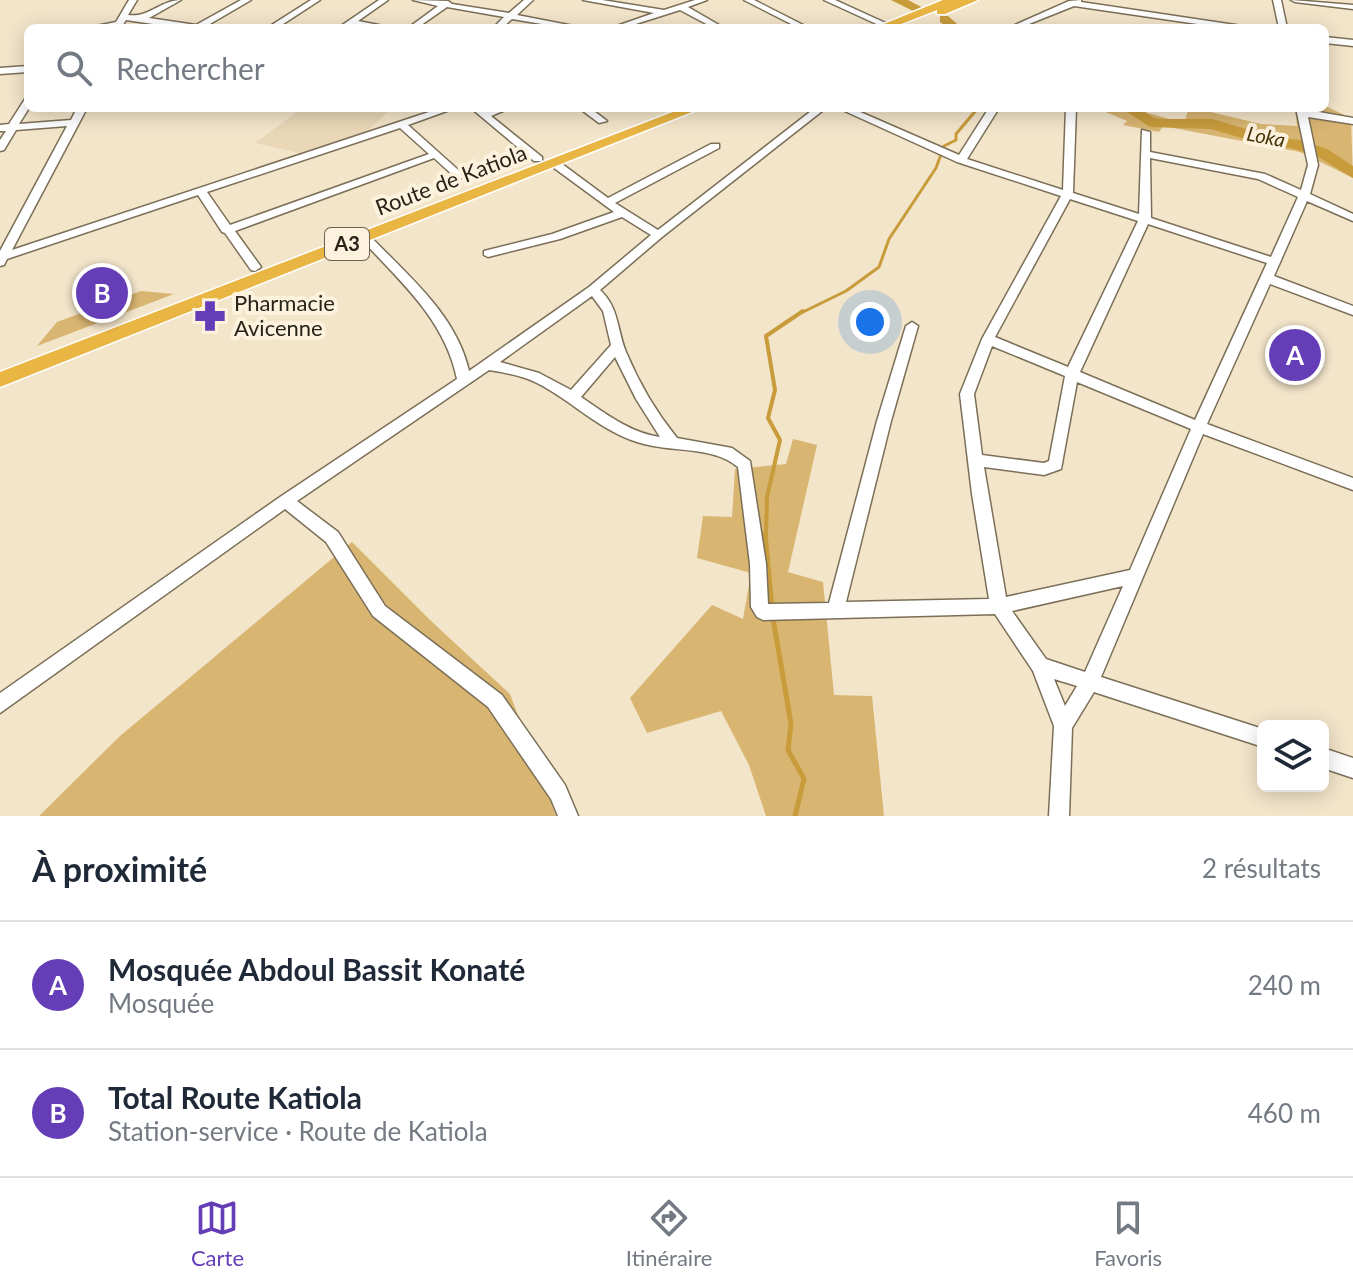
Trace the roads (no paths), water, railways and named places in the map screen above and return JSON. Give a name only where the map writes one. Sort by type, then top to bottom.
[{"type":"highway","points":[[891,24],[953,0]]},
{"type":"highway","points":[[910,24],[972,0]]},
{"type":"highway","name":"Route de Katiola","points":[[0,380],[365,237],[660,112]]},
{"type":"highway","name":"Route de Katiola","points":[[0,365],[255,267],[684,112]]},
{"type":"street","points":[[120,23],[133,0]]},
{"type":"street","points":[[120,23],[142,19],[177,0]]},
{"type":"street","points":[[203,24],[247,0]]},
{"type":"street","points":[[277,24],[316,0]]},
{"type":"street","points":[[348,24],[384,0]]},
{"type":"street","points":[[417,0],[449,2],[557,24]]},
{"type":"street","points":[[501,24],[529,0]]},
{"type":"street","points":[[587,0],[664,12]]},
{"type":"street","points":[[637,24],[703,0]]},
{"type":"street","points":[[748,0],[792,24]]},
{"type":"street","points":[[828,0],[877,24]]},
{"type":"street","points":[[1277,0],[1282,24]]},
{"type":"street","points":[[1295,0],[1353,7]]},
{"type":"street","points":[[418,24],[449,2]]},
{"type":"street","points":[[1024,24],[1076,2],[1216,24]]},
{"type":"street","points":[[681,7],[713,24]]},
{"type":"street","points":[[142,19],[172,24]]},
{"type":"street","points":[[351,22],[364,24]]},
{"type":"street","points":[[1329,40],[1353,43]]},
{"type":"street","points":[[0,71],[24,69]]},
{"type":"street","points":[[0,148],[6,128],[24,106]]},
{"type":"street","points":[[1,260],[80,112]]},
{"type":"street","points":[[1,260],[438,112]]},
{"type":"street","points":[[480,112],[546,161],[658,235]]},
{"type":"street","points":[[590,112],[602,121]]},
{"type":"street","points":[[0,704],[285,501],[593,290],[658,235],[816,112]]},
{"type":"street","points":[[852,112],[961,160],[1275,262]]},
{"type":"street","points":[[961,160],[991,112]]},
{"type":"street","points":[[1059,816],[1063,726],[1040,666],[999,606],[967,394],[988,339],[1068,193],[1071,112]]},
{"type":"street","points":[[1063,726],[1091,680],[1199,427],[1305,194],[1313,165],[1302,112]]},
{"type":"street","points":[[1307,112],[1353,121]]},
{"type":"street","points":[[6,128],[74,123]]},
{"type":"street","points":[[401,124],[460,176]]},
{"type":"street","points":[[975,460],[1044,469],[1056,465],[1072,374],[1145,219],[1145,132]]},
{"type":"street","points":[[607,203],[715,146]]},
{"type":"street","points":[[1145,154],[1244,171],[1305,194],[1353,218]]},
{"type":"street","points":[[226,230],[434,155]]},
{"type":"street","points":[[201,192],[255,267]]},
{"type":"street","points":[[488,253],[556,237],[623,213]]},
{"type":"street","points":[[365,237],[446,327],[457,347],[464,381]]},
{"type":"street","points":[[1267,278],[1353,311]]},
{"type":"street","points":[[593,290],[610,309],[617,346],[643,398],[673,443]]},
{"type":"street","points":[[836,609],[884,421],[912,326]]},
{"type":"street","points":[[988,339],[1199,427],[1353,484]]},
{"type":"street","points":[[571,399],[617,346]]},
{"type":"street","points":[[487,365],[518,370],[543,380],[644,441],[732,454],[745,465],[758,564],[760,607],[767,613],[999,606],[1137,576]]},
{"type":"street","points":[[285,501],[332,537],[379,611],[495,701],[558,792],[568,816]]},
{"type":"street","points":[[1040,666],[1257,736]]},
{"type":"street","points":[[1329,760],[1353,768]]},
{"type":"waterway","points":[[897,0],[919,9]]},
{"type":"waterway","name":"Loka","points":[[944,19],[951,24]]},
{"type":"waterway","points":[[801,313],[846,291],[879,267],[889,239],[936,168],[944,146],[956,140],[956,134],[975,112]]},
{"type":"waterway","name":"Loka","points":[[1134,112],[1150,122],[1212,124],[1269,141],[1293,143],[1321,152],[1353,173]]},
{"type":"waterway","points":[[766,535],[767,497],[780,440],[768,418],[775,390],[766,336],[803,311]]},
{"type":"waterway","points":[[765,533],[772,609]]},
{"type":"waterway","points":[[773,618],[791,724],[788,750],[804,779],[795,816]]},
{"type":"place","name":"Total Route Katiola","points":[[102,293]]},
{"type":"place","name":"Pharmacie Avicenne","points":[[210,316]]},
{"type":"place","name":"Mosquée Abdoul Bassit Konaté","points":[[1295,355]]}]
